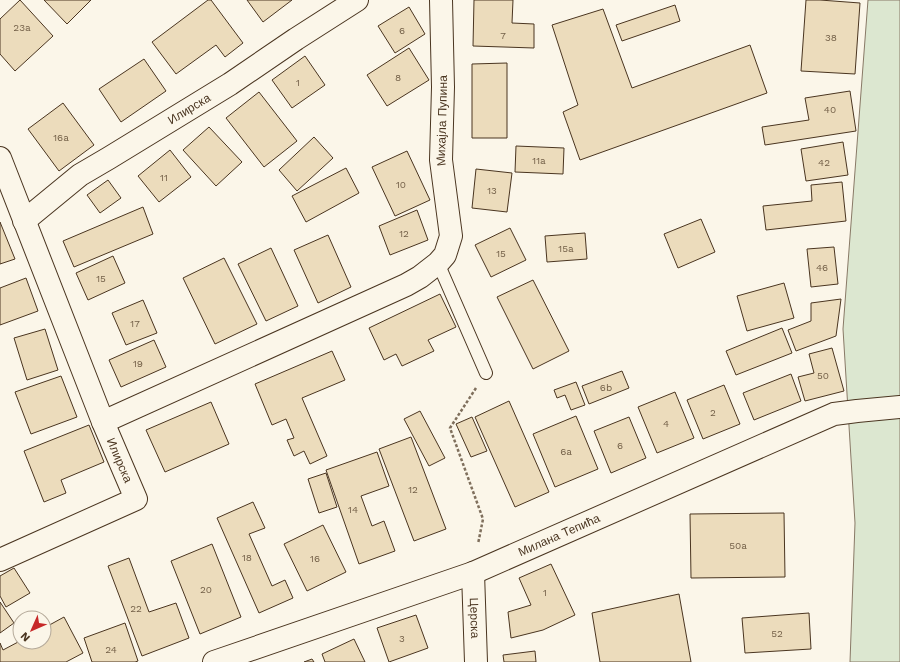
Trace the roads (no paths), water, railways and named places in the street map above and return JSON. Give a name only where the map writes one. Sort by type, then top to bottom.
[{"type":"street","name":"Илирска","points":[[24,220],[80,175],[230,84],[357,0]]},
{"type":"street","name":"Михајла Пупина","points":[[438,263],[445,255],[451,236],[441,160],[443,87],[442,0]]},
{"type":"street","name":"Илирска","points":[[0,158],[103,422],[136,500],[0,560]]},
{"type":"street","points":[[103,422],[406,285],[438,263]]},
{"type":"street","name":"Милана Тепића","points":[[214,662],[473,574],[834,414],[900,407]]},
{"type":"street","name":"Церска","points":[[473,574],[476,662]]},
{"type":"lane","points":[[438,263],[486,373]]}]
